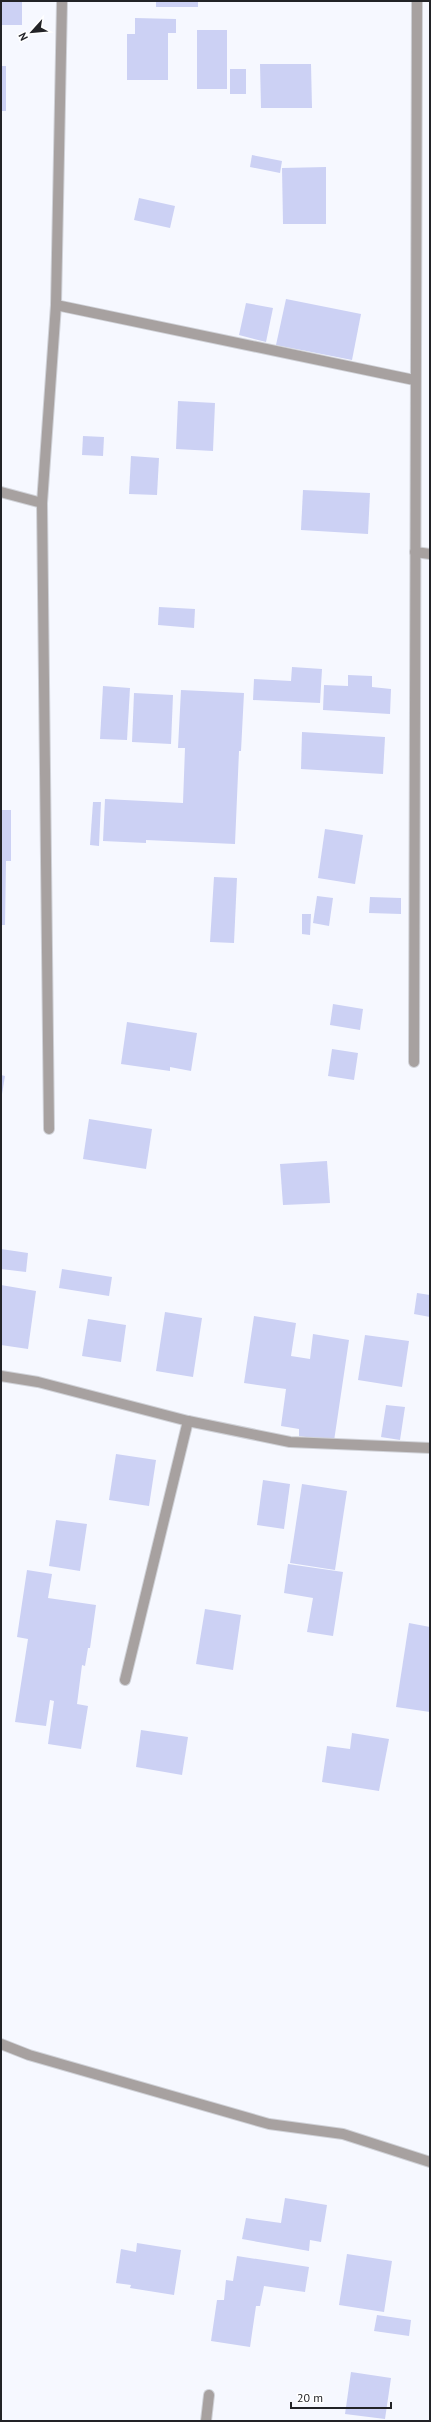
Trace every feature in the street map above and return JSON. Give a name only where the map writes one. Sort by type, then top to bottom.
[{"type":"street","points":[[49,1129],[42,502],[56,305],[62,1]]},
{"type":"street","points":[[414,1062],[414,380],[417,1]]},
{"type":"street","points":[[56,305],[414,380]]},
{"type":"street","points":[[1,492],[42,502]]},
{"type":"street","points":[[414,552],[430,554]]},
{"type":"street","points":[[1,1376],[38,1382],[188,1421],[290,1442],[430,1448]]},
{"type":"street","points":[[125,1680],[188,1421]]},
{"type":"street","points":[[1,2044],[29,2055],[269,2124],[343,2134],[430,2162]]},
{"type":"street","points":[[206,2421],[209,2395]]},
{"type":"building","points":[[1,1],[22,1],[22,25],[1,25]]},
{"type":"building","points":[[156,1],[198,1],[198,7],[156,7]]},
{"type":"building","points":[[135,18],[176,19],[176,33],[168,33],[168,80],[127,80],[127,34],[135,34]]},
{"type":"building","points":[[197,30],[227,30],[227,89],[197,89]]},
{"type":"building","points":[[260,64],[311,64],[312,108],[261,108]]},
{"type":"building","points":[[1,66],[6,66],[6,111],[1,111]]},
{"type":"building","points":[[230,69],[246,69],[246,94],[230,94]]},
{"type":"building","points":[[252,155],[282,161],[280,173],[250,167]]},
{"type":"building","points":[[326,167],[326,224],[283,224],[282,168]]},
{"type":"building","points":[[139,198],[175,206],[170,228],[134,220]]},
{"type":"building","points":[[286,299],[361,314],[352,360],[276,345]]},
{"type":"building","points":[[246,303],[273,308],[266,342],[239,335]]},
{"type":"building","points":[[178,401],[215,403],[213,451],[176,449]]},
{"type":"building","points":[[83,436],[104,437],[103,456],[82,455]]},
{"type":"building","points":[[131,456],[159,458],[157,495],[129,494]]},
{"type":"building","points":[[303,490],[370,493],[368,534],[301,530]]},
{"type":"building","points":[[159,607],[195,609],[194,628],[158,625]]},
{"type":"building","points":[[292,667],[322,669],[320,703],[253,700],[254,679],[291,681]]},
{"type":"building","points":[[348,675],[372,676],[372,687],[391,689],[390,714],[323,710],[324,685],[348,686]]},
{"type":"building","points":[[103,686],[130,688],[127,740],[100,739]]},
{"type":"building","points":[[181,690],[244,693],[241,751],[239,751],[235,844],[146,840],[146,843],[103,841],[105,799],[183,803],[185,748],[178,748]]},
{"type":"building","points":[[134,693],[173,695],[171,744],[132,742]]},
{"type":"building","points":[[302,732],[385,737],[383,774],[301,769]]},
{"type":"building","points":[[93,802],[101,802],[99,846],[90,845]]},
{"type":"building","points":[[1,810],[11,810],[11,861],[6,861],[5,925],[1,925]]},
{"type":"building","points":[[325,829],[363,835],[355,884],[318,878]]},
{"type":"building","points":[[214,877],[237,878],[234,943],[210,942]]},
{"type":"building","points":[[317,896],[333,898],[329,926],[313,923]]},
{"type":"building","points":[[370,897],[401,898],[401,914],[369,913]]},
{"type":"building","points":[[302,914],[311,914],[310,935],[302,934]]},
{"type":"building","points":[[333,1004],[363,1009],[360,1030],[330,1025]]},
{"type":"building","points":[[127,1022],[197,1033],[191,1071],[170,1067],[170,1071],[121,1064]]},
{"type":"building","points":[[332,1049],[358,1053],[354,1080],[328,1076]]},
{"type":"building","points":[[1,1075],[5,1076],[2,1094],[1,1094]]},
{"type":"building","points":[[89,1119],[152,1129],[146,1169],[83,1159]]},
{"type":"building","points":[[327,1161],[330,1203],[283,1205],[280,1164]]},
{"type":"building","points":[[1,1249],[28,1253],[26,1272],[1,1269]]},
{"type":"building","points":[[62,1269],[112,1277],[109,1296],[59,1288]]},
{"type":"building","points":[[1,1285],[36,1291],[28,1349],[1,1345]]},
{"type":"building","points":[[417,1293],[430,1295],[430,1317],[414,1314]]},
{"type":"building","points":[[165,1312],[202,1318],[193,1377],[156,1371]]},
{"type":"building","points":[[254,1316],[296,1323],[291,1356],[310,1359],[313,1334],[349,1340],[334,1441],[299,1436],[299,1429],[281,1426],[286,1389],[244,1383]]},
{"type":"building","points":[[88,1319],[126,1325],[121,1362],[82,1356]]},
{"type":"building","points":[[365,1335],[409,1341],[402,1387],[358,1380]]},
{"type":"building","points":[[386,1405],[405,1407],[400,1440],[381,1437]]},
{"type":"building","points":[[116,1454],[156,1460],[149,1506],[109,1500]]},
{"type":"building","points":[[263,1480],[290,1484],[284,1529],[257,1525]]},
{"type":"building","points":[[302,1484],[347,1491],[335,1570],[290,1563]]},
{"type":"building","points":[[56,1520],[87,1524],[80,1571],[49,1566]]},
{"type":"building","points":[[288,1564],[343,1572],[333,1636],[307,1632],[313,1598],[284,1593]]},
{"type":"building","points":[[27,1570],[52,1574],[48,1598],[96,1605],[90,1648],[88,1648],[85,1666],[82,1665],[77,1704],[88,1706],[81,1749],[48,1744],[54,1701],[50,1700],[46,1726],[15,1722],[28,1639],[17,1637]]},
{"type":"building","points":[[205,1609],[241,1615],[233,1670],[196,1664]]},
{"type":"building","points":[[409,1623],[430,1627],[430,1712],[396,1707]]},
{"type":"building","points":[[141,1730],[188,1737],[182,1775],[136,1767]]},
{"type":"building","points":[[352,1733],[389,1739],[379,1791],[322,1782],[327,1746],[350,1749]]},
{"type":"building","points":[[285,2198],[327,2205],[321,2242],[310,2240],[309,2251],[242,2239],[246,2218],[281,2223]]},
{"type":"building","points":[[137,2243],[181,2250],[174,2295],[130,2288],[131,2285],[116,2283],[121,2249],[136,2252]]},
{"type":"building","points":[[347,2254],[392,2261],[384,2312],[339,2305]]},
{"type":"building","points":[[237,2256],[309,2267],[305,2292],[264,2286],[260,2306],[256,2306],[250,2347],[211,2341],[217,2300],[224,2300],[226,2280],[233,2281]]},
{"type":"building","points":[[377,2315],[411,2320],[409,2336],[374,2331]]},
{"type":"building","points":[[351,2372],[391,2378],[385,2419],[345,2414]]}]
